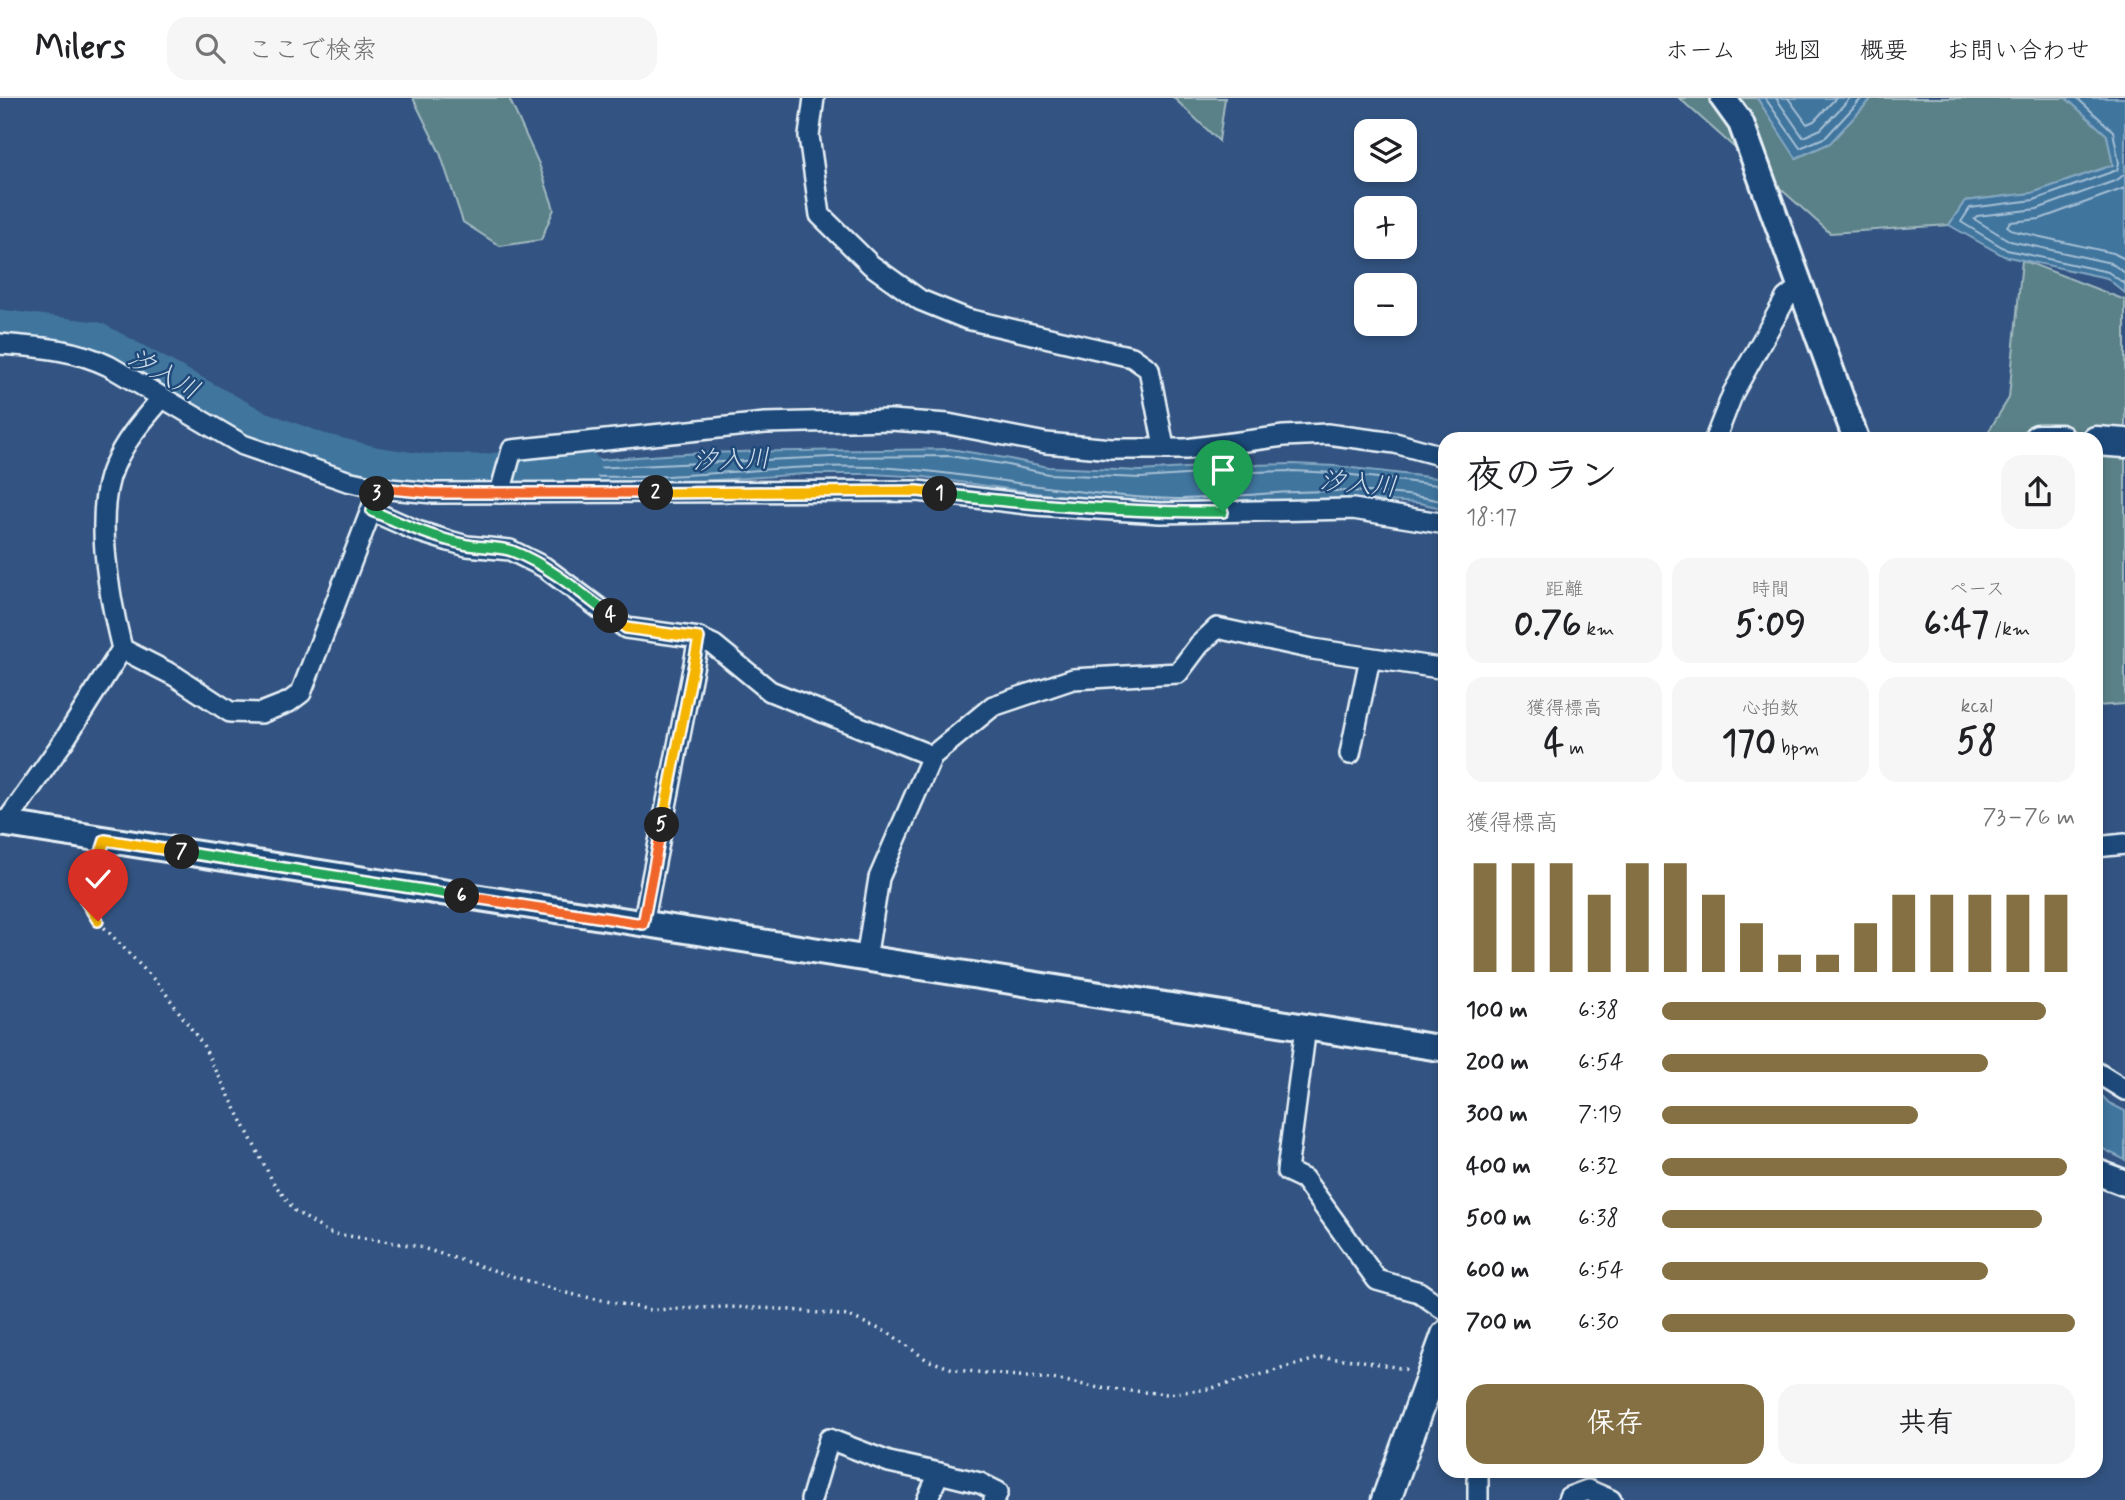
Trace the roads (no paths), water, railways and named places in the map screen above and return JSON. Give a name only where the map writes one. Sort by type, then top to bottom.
[{"type":"main road","points":[[2103,441],[2125,443]]},
{"type":"main road","points":[[1386,1500],[1438,1356]]},
{"type":"street","points":[[814,98],[809,136],[820,215],[871,265],[920,300],[967,318],[1132,357],[1149,369],[1164,447]]},
{"type":"street","points":[[1723,98],[1741,123],[1854,432]]},
{"type":"street","points":[[1718,432],[1733,393],[1786,298],[1802,285]]},
{"type":"street","points":[[0,344],[65,350],[87,356],[109,366],[243,445],[347,481],[379,488],[433,493],[918,491],[1035,505],[1160,513],[1353,509],[1438,523]]},
{"type":"street","points":[[161,399],[131,434],[113,468],[107,498],[105,534],[108,584],[122,649],[65,739],[3,823],[1438,1048]]},
{"type":"street","points":[[500,493],[512,450],[765,423],[891,420],[948,424],[1046,443],[1112,449],[1186,449],[1284,436],[1327,434],[1395,443],[1438,455]]},
{"type":"street","points":[[122,649],[175,676],[230,712],[261,713],[289,702],[301,693],[379,488]]},
{"type":"street","points":[[372,511],[417,531],[449,541],[510,550],[544,567],[626,628],[699,638],[714,645],[770,691],[932,756]]},
{"type":"street","points":[[866,959],[879,878],[932,756],[993,706],[1073,679],[1178,673],[1199,645],[1217,628],[1313,649],[1438,668]]},
{"type":"street","points":[[643,924],[699,638]]},
{"type":"street","points":[[1350,754],[1370,657]]},
{"type":"street","points":[[2103,846],[2125,844]]},
{"type":"street","points":[[1306,1027],[1287,1171],[1304,1180],[1377,1280],[1419,1292],[1438,1305]]},
{"type":"street","points":[[2103,1076],[2125,1090]]},
{"type":"street","points":[[2103,1175],[2125,1183]]},
{"type":"street","points":[[811,1500],[829,1439],[889,1462],[980,1483],[1000,1497]]},
{"type":"street","points":[[927,1500],[939,1473]]},
{"type":"street","points":[[1478,1478],[1478,1500]]},
{"type":"street","points":[[1568,1500],[1588,1490],[1611,1500]]},
{"type":"water","points":[[1757,98],[1872,98],[1830,143],[1796,158]]},
{"type":"water","points":[[2066,98],[2125,98],[2125,293],[2107,278],[2004,256],[1949,225],[1965,201],[2032,193],[2113,165],[2107,135]]},
{"type":"water","name":"汐入川","points":[[950,449],[1048,467],[1140,471],[1293,464],[1335,466],[1438,478],[1438,507],[1419,503],[1337,498],[1178,506],[1086,500],[924,477],[872,474],[805,474],[670,483],[509,488],[512,472],[620,458],[730,452]]},
{"type":"water","points":[[2103,1097],[2125,1111],[2125,1160],[2103,1149]]},
{"type":"waterway","name":"汐入川","points":[[0,326],[95,338],[259,427],[318,449],[374,463],[422,470],[584,467]]}]
